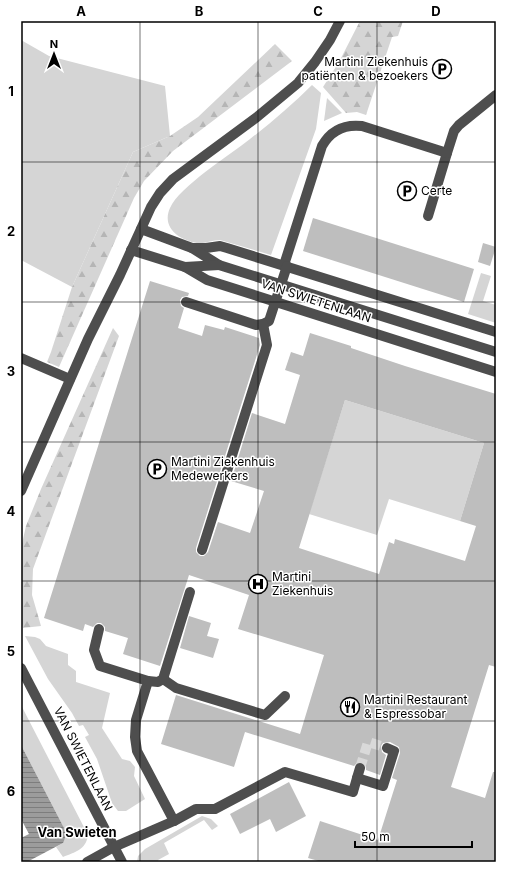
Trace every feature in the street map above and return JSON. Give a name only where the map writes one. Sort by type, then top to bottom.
[{"type":"street","points":[[21,491],[70,379],[151,207],[160,193],[173,179],[298,83],[330,40],[340,21]]},
{"type":"street","points":[[428,216],[454,131],[459,125],[496,95]]},
{"type":"street","points":[[186,302],[256,325],[269,321],[322,146],[334,131],[353,125],[362,126],[447,153]]},
{"type":"street","name":"VAN SWIETENLAAN","points":[[141,229],[192,248],[220,246],[496,332]]},
{"type":"street","points":[[192,248],[219,265]]},
{"type":"street","name":"VAN SWIETENLAAN","points":[[131,250],[185,267],[207,280],[496,372]]},
{"type":"street","points":[[185,267],[219,265]]},
{"type":"street","name":"VAN SWIETENLAAN","points":[[219,265],[496,352]]},
{"type":"street","points":[[202,550],[267,345],[263,324]]},
{"type":"street","points":[[21,358],[70,379]]},
{"type":"street","points":[[99,629],[94,650],[100,666],[148,681],[158,682],[163,679],[190,592]]},
{"type":"street","name":"VAN SWIETENLAAN","points":[[21,668],[122,862]]},
{"type":"street","points":[[163,679],[176,688],[265,715],[285,696]]},
{"type":"street","points":[[148,681],[136,720],[135,737],[137,751],[174,821]]},
{"type":"street","points":[[87,862],[114,847],[174,821],[196,808],[215,809],[285,772],[353,792],[359,773],[383,786],[394,751],[387,748]]},
{"type":"green space","points":[[360,21],[403,21],[398,36],[392,37],[366,115],[357,112],[346,113],[323,87],[339,62]]},
{"type":"green space","points":[[21,40],[49,56],[165,86],[170,136],[133,152],[72,287],[21,260]]},
{"type":"green space","points":[[275,44],[292,61],[173,151],[144,181],[134,198],[59,367],[47,362],[72,287],[133,152],[170,136],[198,117]]},
{"type":"green space","points":[[312,85],[321,93],[316,129],[271,255],[220,240],[197,243],[184,239],[174,232],[170,227],[168,215],[175,200],[184,190],[206,171],[266,126]]},
{"type":"green space","points":[[327,98],[342,113],[324,121]]},
{"type":"green space","points":[[481,273],[491,276],[483,301],[496,305],[496,323],[468,314]]},
{"type":"green space","points":[[113,328],[119,336],[33,569],[32,595],[41,626],[23,628],[21,620],[21,548],[26,526]]},
{"type":"green space","points":[[345,400],[484,443],[460,521],[389,499],[377,535],[309,514]]},
{"type":"green space","points":[[25,636],[40,639],[46,646],[68,654],[68,665],[76,671],[76,682],[110,693],[102,728],[122,759],[130,761],[135,767],[134,776],[145,799],[126,811],[118,811],[112,803],[97,759],[85,737],[89,735],[83,725],[79,726],[72,713],[48,679]]},
{"type":"green space","points":[[21,705],[88,835],[85,844],[79,850],[63,857],[56,847],[63,843],[63,826],[21,745]]},
{"type":"green space","points":[[202,816],[211,819],[218,826],[212,830],[204,820],[164,843],[169,854],[158,860],[159,862],[137,862],[138,856],[145,849]]},
{"type":"shaded area","points":[[21,745],[65,830],[65,839],[63,843],[27,862],[21,862],[21,838],[29,834],[21,819]]},
{"type":"building","points":[[313,218],[474,269],[464,302],[303,251]]},
{"type":"building","points":[[483,243],[496,247],[490,266],[478,262]]},
{"type":"building","points":[[150,281],[189,293],[188,296],[182,297],[180,300],[181,306],[184,308],[178,328],[202,336],[205,325],[224,330],[225,327],[259,338],[260,345],[196,548],[196,552],[200,556],[204,556],[208,552],[218,522],[250,533],[264,491],[231,481],[252,413],[285,424],[300,375],[285,370],[291,352],[303,356],[310,333],[405,366],[496,394],[496,667],[489,665],[451,787],[485,798],[493,772],[496,772],[496,862],[322,862],[308,858],[320,821],[378,840],[397,780],[392,778],[400,753],[399,747],[390,742],[383,743],[381,746],[382,752],[386,755],[380,775],[366,770],[366,766],[362,762],[358,762],[354,766],[245,732],[234,767],[161,744],[176,695],[300,734],[324,655],[238,629],[249,595],[189,575],[160,666],[123,654],[128,638],[105,631],[105,627],[101,623],[97,623],[93,627],[85,624],[83,631],[44,618]],"holes":[[[345,400],[484,443],[460,521],[476,526],[465,561],[395,539],[394,544],[389,542],[379,574],[299,548]]]},
{"type":"building","points":[[189,616],[211,623],[207,636],[219,639],[213,658],[180,648]]},
{"type":"building","points":[[289,782],[306,816],[276,832],[270,819],[240,834],[230,814]]},
{"type":"tunnel","points":[[360,768],[368,742],[387,748]]},
{"type":"place","name":"Martini Ziekenhuis patiënten & bezoekers","points":[[442,69]]},
{"type":"place","name":"Certe","points":[[407,191]]},
{"type":"place","name":"Martini Ziekenhuis Medewerkers","points":[[157,469]]},
{"type":"place","name":"Martini Ziekenhuis","points":[[258,584]]},
{"type":"place","name":"Martini Restaurant & Espressobar","points":[[350,707]]},
{"type":"district","name":"Van Swieten","points":[[77,832]]}]
